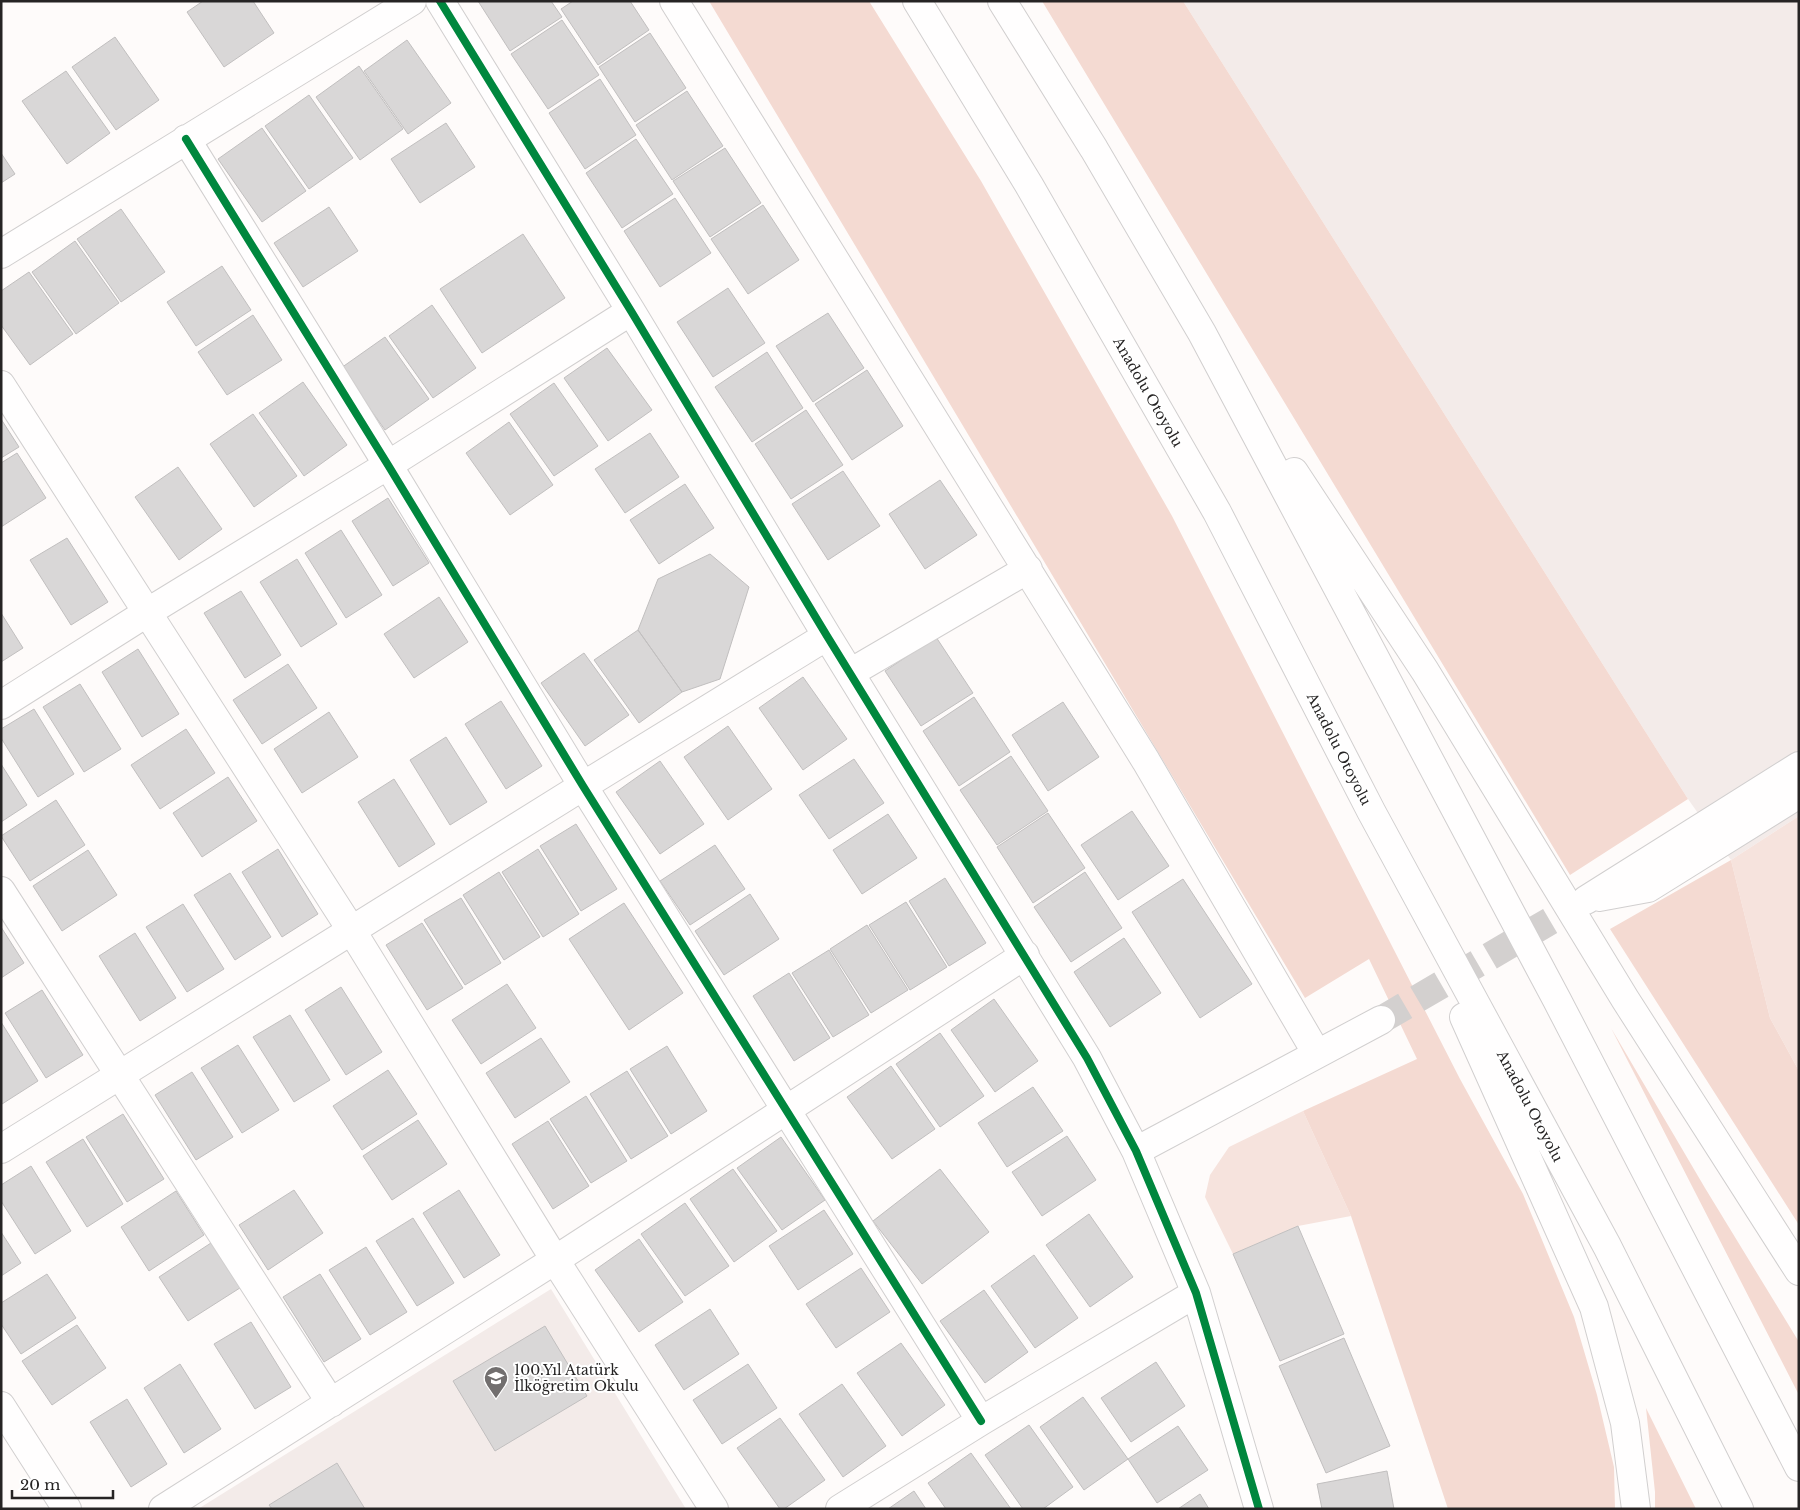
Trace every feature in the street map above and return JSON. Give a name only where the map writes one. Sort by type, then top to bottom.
[{"type":"main road","points":[[1,254],[412,1]]},
{"type":"main road","points":[[440,1],[1087,1058],[1136,1151],[1196,1293],[1259,1509]]},
{"type":"main road","points":[[674,1],[1146,761],[1316,1054]]},
{"type":"main road","name":"Anadolu Otoyolu","points":[[917,1],[1029,185],[1217,512],[1371,810],[1606,1246],[1738,1509]]},
{"type":"main road","points":[[1002,1],[1094,149],[1202,333],[1557,1000],[1799,1467]]},
{"type":"main road","points":[[186,139],[388,465],[583,786],[981,1421]]},
{"type":"main road","points":[[1,705],[148,612],[388,465],[631,311]]},
{"type":"main road","points":[[1202,333],[1425,671],[1625,999],[1799,1271]]},
{"type":"main road","points":[[1,385],[352,931],[555,1260],[714,1509]]},
{"type":"main road","points":[[850,673],[1028,569]]},
{"type":"main road","points":[[1,1149],[827,636]]},
{"type":"main road","points":[[1799,766],[1586,900],[1648,888],[1799,794]]},
{"type":"main road","points":[[1371,810],[1594,1307],[1625,1423],[1636,1509]]},
{"type":"main road","points":[[1,891],[330,1403]]},
{"type":"main road","points":[[163,1509],[555,1260],[1025,955]]},
{"type":"main road","points":[[1136,1151],[1381,1020]]},
{"type":"main road","points":[[840,1509],[981,1421],[1196,1293]]},
{"type":"main road","points":[[1,1406],[67,1509]]},
{"type":"shaded area","points":[[709,1],[869,1],[981,181],[1172,516],[1460,1079],[1523,1194],[1574,1317],[1597,1395],[1614,1467],[1615,1509],[1448,1509],[1351,1216],[1303,1111],[1417,1059],[1369,959],[1305,998]]},
{"type":"shaded area","points":[[1042,1],[1183,1],[1688,799],[1570,875]]},
{"type":"shaded area","points":[[1183,1],[1799,1],[1799,816],[1731,860],[1688,799]]},
{"type":"shaded area","points":[[1799,816],[1799,1071],[1770,1018],[1731,860]]},
{"type":"shaded area","points":[[1731,860],[1770,1018],[1799,1071],[1799,1225],[1610,929]]},
{"type":"shaded area","points":[[1611,1028],[1705,1188],[1799,1342],[1799,1395]]},
{"type":"shaded area","points":[[1303,1111],[1351,1216],[1298,1226],[1233,1254],[1205,1197],[1210,1175],[1229,1147]]},
{"type":"shaded area","name":"100.Yıl Atatürk İlköğretim Okulu","points":[[551,1289],[686,1509],[198,1509]]},
{"type":"shaded area","points":[[1646,1408],[1696,1509],[1655,1509],[1655,1492]]},
{"type":"building","points":[[203,1],[253,1],[274,33],[224,67],[187,12]]},
{"type":"building","points":[[478,1],[551,1],[562,17],[510,51]]},
{"type":"building","points":[[573,1],[630,1],[649,30],[598,65],[561,9]]},
{"type":"building","points":[[562,20],[599,75],[548,109],[511,54]]},
{"type":"building","points":[[650,33],[686,88],[635,122],[599,67]]},
{"type":"building","points":[[115,37],[159,100],[116,130],[72,67]]},
{"type":"building","points":[[407,40],[451,103],[408,134],[364,71]]},
{"type":"building","points":[[359,66],[403,129],[360,160],[316,97]]},
{"type":"building","points":[[66,71],[110,133],[67,164],[22,101]]},
{"type":"building","points":[[600,79],[636,135],[585,169],[549,113]]},
{"type":"building","points":[[687,91],[723,146],[672,180],[636,125]]},
{"type":"building","points":[[309,95],[353,158],[309,189],[265,126]]},
{"type":"building","points":[[446,123],[475,167],[420,203],[391,159]]},
{"type":"building","points":[[262,128],[306,191],[262,222],[218,159]]},
{"type":"building","points":[[636,139],[673,194],[622,228],[586,173]]},
{"type":"building","points":[[725,148],[761,203],[710,237],[673,181]]},
{"type":"building","points":[[1,153],[15,174],[1,183]]},
{"type":"building","points":[[675,198],[711,253],[660,287],[624,231]]},
{"type":"building","points":[[763,205],[799,260],[748,294],[711,239]]},
{"type":"building","points":[[329,207],[358,251],[303,287],[274,243]]},
{"type":"building","points":[[121,209],[165,272],[121,302],[77,239]]},
{"type":"building","points":[[523,234],[565,298],[482,353],[440,289]]},
{"type":"building","points":[[75,241],[119,303],[76,334],[32,272]]},
{"type":"building","points":[[222,266],[251,310],[196,346],[167,302]]},
{"type":"building","points":[[29,272],[73,334],[30,365],[1,325],[1,291]]},
{"type":"building","points":[[728,288],[765,343],[713,377],[677,322]]},
{"type":"building","points":[[432,305],[476,368],[433,398],[389,336]]},
{"type":"building","points":[[828,313],[864,368],[813,402],[776,346]]},
{"type":"building","points":[[253,315],[282,360],[227,395],[198,352]]},
{"type":"building","points":[[385,337],[429,399],[385,430],[341,368]]},
{"type":"building","points":[[607,348],[652,410],[608,441],[564,378]]},
{"type":"building","points":[[767,352],[803,408],[752,442],[715,387]]},
{"type":"building","points":[[867,370],[903,426],[852,460],[815,404]]},
{"type":"building","points":[[303,382],[347,445],[304,476],[259,413]]},
{"type":"building","points":[[554,383],[598,446],[554,476],[510,414]]},
{"type":"building","points":[[806,410],[843,465],[791,499],[755,444]]},
{"type":"building","points":[[253,414],[297,476],[254,507],[210,444]]},
{"type":"building","points":[[1,419],[19,447],[1,458]]},
{"type":"building","points":[[509,422],[553,485],[510,515],[466,453]]},
{"type":"building","points":[[650,433],[679,477],[625,513],[595,469]]},
{"type":"building","points":[[17,453],[46,498],[1,527],[1,463]]},
{"type":"building","points":[[178,467],[222,529],[179,560],[135,497]]},
{"type":"building","points":[[843,471],[880,526],[828,560],[792,504]]},
{"type":"building","points":[[940,480],[977,535],[925,569],[889,514]]},
{"type":"building","points":[[685,484],[714,528],[659,564],[630,520]]},
{"type":"building","points":[[388,498],[429,563],[393,586],[352,521]]},
{"type":"building","points":[[341,530],[382,595],[346,618],[305,553]]},
{"type":"building","points":[[67,538],[108,602],[71,625],[30,560]]},
{"type":"building","points":[[710,554],[749,587],[720,679],[682,692],[638,630],[658,579]]},
{"type":"building","points":[[297,559],[337,624],[301,647],[260,582]]},
{"type":"building","points":[[241,591],[281,655],[245,678],[204,613]]},
{"type":"building","points":[[439,597],[468,642],[414,678],[384,634]]},
{"type":"building","points":[[1,613],[23,648],[1,662]]},
{"type":"building","points":[[638,630],[682,692],[639,723],[594,660]]},
{"type":"building","points":[[936,637],[973,693],[921,726],[885,671]]},
{"type":"building","points":[[138,649],[179,714],[142,737],[102,672]]},
{"type":"building","points":[[584,653],[629,715],[585,746],[541,683]]},
{"type":"building","points":[[288,664],[317,708],[262,744],[233,700]]},
{"type":"building","points":[[803,677],[847,739],[803,770],[759,708]]},
{"type":"building","points":[[80,684],[121,749],[84,772],[43,707]]},
{"type":"building","points":[[974,697],[1010,752],[959,786],[923,731]]},
{"type":"building","points":[[501,701],[542,766],[506,789],[465,724]]},
{"type":"building","points":[[1063,702],[1099,757],[1048,791],[1012,735]]},
{"type":"building","points":[[34,709],[74,774],[38,797],[1,738],[1,729]]},
{"type":"building","points":[[329,712],[358,757],[302,793],[274,749]]},
{"type":"building","points":[[728,726],[772,789],[728,820],[684,757]]},
{"type":"building","points":[[186,729],[215,773],[160,809],[131,765]]},
{"type":"building","points":[[446,737],[487,802],[450,825],[410,760]]},
{"type":"building","points":[[1011,756],[1048,811],[997,845],[960,790]]},
{"type":"building","points":[[854,759],[884,803],[829,839],[799,795]]},
{"type":"building","points":[[660,761],[704,824],[660,854],[616,792]]},
{"type":"building","points":[[1,764],[27,805],[1,822]]},
{"type":"building","points":[[228,777],[257,821],[202,857],[173,813]]},
{"type":"building","points":[[394,779],[435,844],[399,867],[358,802]]},
{"type":"building","points":[[56,800],[85,845],[30,881],[1,836]]},
{"type":"building","points":[[1132,811],[1169,866],[1118,900],[1081,845]]},
{"type":"building","points":[[1048,813],[1085,868],[1033,903],[997,847]]},
{"type":"building","points":[[888,814],[917,858],[862,894],[833,850]]},
{"type":"building","points":[[576,824],[617,889],[581,911],[540,846]]},
{"type":"building","points":[[715,845],[745,889],[690,925],[660,881]]},
{"type":"building","points":[[278,849],[318,914],[282,937],[242,872]]},
{"type":"building","points":[[538,849],[579,914],[543,937],[502,872]]},
{"type":"building","points":[[88,850],[117,895],[62,931],[33,886]]},
{"type":"building","points":[[499,872],[540,937],[504,960],[463,895]]},
{"type":"building","points":[[1085,872],[1122,928],[1071,962],[1034,907]]},
{"type":"building","points":[[230,873],[271,937],[235,960],[194,895]]},
{"type":"building","points":[[945,878],[986,943],[949,966],[909,901]]},
{"type":"building","points":[[1183,879],[1252,984],[1200,1018],[1132,912]]},
{"type":"building","points":[[750,894],[779,939],[724,975],[695,931]]},
{"type":"building","points":[[461,898],[501,963],[465,985],[424,920]]},
{"type":"building","points":[[906,902],[947,967],[910,990],[869,925]]},
{"type":"building","points":[[624,903],[683,993],[629,1030],[569,939]]},
{"type":"building","points":[[183,904],[224,969],[187,992],[146,927]]},
{"type":"building","points":[[422,923],[463,988],[427,1010],[386,945]]},
{"type":"building","points":[[867,925],[908,990],[871,1013],[830,949]]},
{"type":"building","points":[[1,927],[24,963],[1,978]]},
{"type":"building","points":[[135,933],[176,998],[140,1021],[99,956]]},
{"type":"building","points":[[1124,938],[1161,993],[1110,1027],[1074,972]]},
{"type":"building","points":[[829,950],[869,1015],[833,1037],[792,973]]},
{"type":"building","points":[[789,973],[830,1038],[794,1061],[753,996]]},
{"type":"building","points":[[507,984],[536,1028],[481,1064],[452,1020]]},
{"type":"building","points":[[341,987],[382,1052],[346,1075],[305,1010]]},
{"type":"building","points":[[42,990],[83,1055],[46,1078],[5,1013]]},
{"type":"building","points":[[994,999],[1038,1061],[995,1092],[951,1030]]},
{"type":"building","points":[[290,1015],[330,1080],[294,1102],[253,1037]]},
{"type":"building","points":[[1,1022],[38,1081],[2,1104],[1,1104]]},
{"type":"building","points":[[940,1033],[984,1096],[940,1127],[896,1064]]},
{"type":"building","points":[[541,1038],[570,1082],[515,1118],[486,1073]]},
{"type":"building","points":[[238,1045],[279,1110],[242,1133],[201,1068]]},
{"type":"building","points":[[667,1046],[707,1111],[671,1134],[630,1069]]},
{"type":"building","points":[[891,1066],[935,1129],[892,1159],[847,1097]]},
{"type":"building","points":[[388,1070],[417,1114],[362,1150],[333,1106]]},
{"type":"building","points":[[627,1071],[668,1136],[631,1159],[590,1094]]},
{"type":"building","points":[[192,1072],[233,1137],[196,1160],[155,1095]]},
{"type":"building","points":[[1033,1087],[1063,1131],[1007,1167],[978,1123]]},
{"type":"building","points":[[586,1096],[627,1161],[591,1183],[550,1119]]},
{"type":"building","points":[[123,1114],[164,1179],[127,1202],[86,1137]]},
{"type":"building","points":[[418,1120],[447,1164],[392,1200],[363,1156]]},
{"type":"building","points":[[548,1121],[589,1186],[553,1209],[512,1144]]},
{"type":"building","points":[[1067,1136],[1096,1180],[1042,1216],[1012,1172]]},
{"type":"building","points":[[781,1137],[825,1200],[782,1230],[737,1168]]},
{"type":"building","points":[[83,1139],[123,1204],[87,1227],[46,1162]]},
{"type":"building","points":[[31,1166],[71,1231],[35,1254],[1,1201],[1,1185]]},
{"type":"building","points":[[733,1169],[777,1231],[734,1262],[690,1199]]},
{"type":"building","points":[[940,1169],[989,1232],[922,1284],[873,1221]]},
{"type":"building","points":[[294,1190],[323,1233],[268,1270],[239,1225]]},
{"type":"building","points":[[459,1190],[500,1255],[464,1278],[423,1213]]},
{"type":"building","points":[[176,1191],[204,1235],[149,1271],[121,1227]]},
{"type":"building","points":[[685,1203],[729,1266],[685,1296],[641,1234]]},
{"type":"building","points":[[824,1210],[853,1254],[798,1290],[769,1246]]},
{"type":"building","points":[[1089,1214],[1133,1277],[1090,1307],[1046,1245]]},
{"type":"building","points":[[413,1218],[454,1283],[417,1306],[376,1241]]},
{"type":"building","points":[[1298,1226],[1344,1334],[1280,1361],[1233,1254]]},
{"type":"building","points":[[1,1232],[21,1263],[1,1276]]},
{"type":"building","points":[[639,1239],[683,1302],[639,1332],[595,1270]]},
{"type":"building","points":[[214,1241],[243,1286],[188,1321],[159,1277]]},
{"type":"building","points":[[366,1247],[407,1312],[370,1335],[329,1270]]},
{"type":"building","points":[[1034,1255],[1078,1318],[1035,1348],[991,1286]]},
{"type":"building","points":[[861,1268],[890,1312],[836,1348],[806,1304]]},
{"type":"building","points":[[47,1274],[76,1318],[21,1354],[1,1324],[1,1303]]},
{"type":"building","points":[[320,1274],[361,1339],[324,1362],[283,1297]]},
{"type":"building","points":[[984,1290],[1028,1352],[985,1383],[940,1321]]},
{"type":"building","points":[[710,1309],[739,1354],[684,1390],[655,1345]]},
{"type":"building","points":[[251,1322],[291,1387],[255,1409],[214,1344]]},
{"type":"building","points":[[77,1325],[106,1368],[52,1405],[22,1361]]},
{"type":"building","points":[[545,1326],[587,1396],[495,1451],[453,1381]]},
{"type":"building","points":[[1344,1338],[1390,1446],[1326,1473],[1279,1366]]},
{"type":"building","points":[[901,1343],[945,1405],[902,1436],[857,1373]]},
{"type":"building","points":[[1156,1362],[1185,1406],[1131,1442],[1101,1398]]},
{"type":"building","points":[[180,1364],[221,1429],[184,1453],[144,1388]]},
{"type":"building","points":[[748,1364],[777,1408],[722,1444],[693,1400]]},
{"type":"building","points":[[842,1384],[886,1446],[843,1477],[799,1414]]},
{"type":"building","points":[[1083,1397],[1128,1459],[1084,1490],[1040,1427]]},
{"type":"building","points":[[127,1399],[167,1464],[131,1487],[90,1422]]},
{"type":"building","points":[[780,1418],[825,1480],[784,1509],[780,1509],[737,1448]]},
{"type":"building","points":[[1029,1425],[1073,1487],[1043,1509],[1023,1509],[985,1455]]},
{"type":"building","points":[[1178,1426],[1208,1470],[1157,1503],[1128,1459]]},
{"type":"building","points":[[971,1453],[1011,1509],[946,1509],[928,1483]]},
{"type":"building","points":[[337,1463],[365,1509],[272,1509],[269,1505]]},
{"type":"building","points":[[1387,1471],[1394,1509],[1322,1509],[1317,1484]]},
{"type":"building","points":[[914,1491],[926,1509],[888,1509]]},
{"type":"building","points":[[1200,1494],[1209,1509],[1178,1509]]},
{"type":"tunnel","points":[[1381,1020],[1586,900]]},
{"type":"cycle path","points":[[440,1],[1087,1058],[1136,1151],[1196,1293],[1259,1509]]},
{"type":"cycle path","points":[[186,139],[388,465],[583,786],[981,1421]]},
{"type":"place","name":"100.Yıl Atatürk İlköğretim Okulu","points":[[496,1399]]}]
